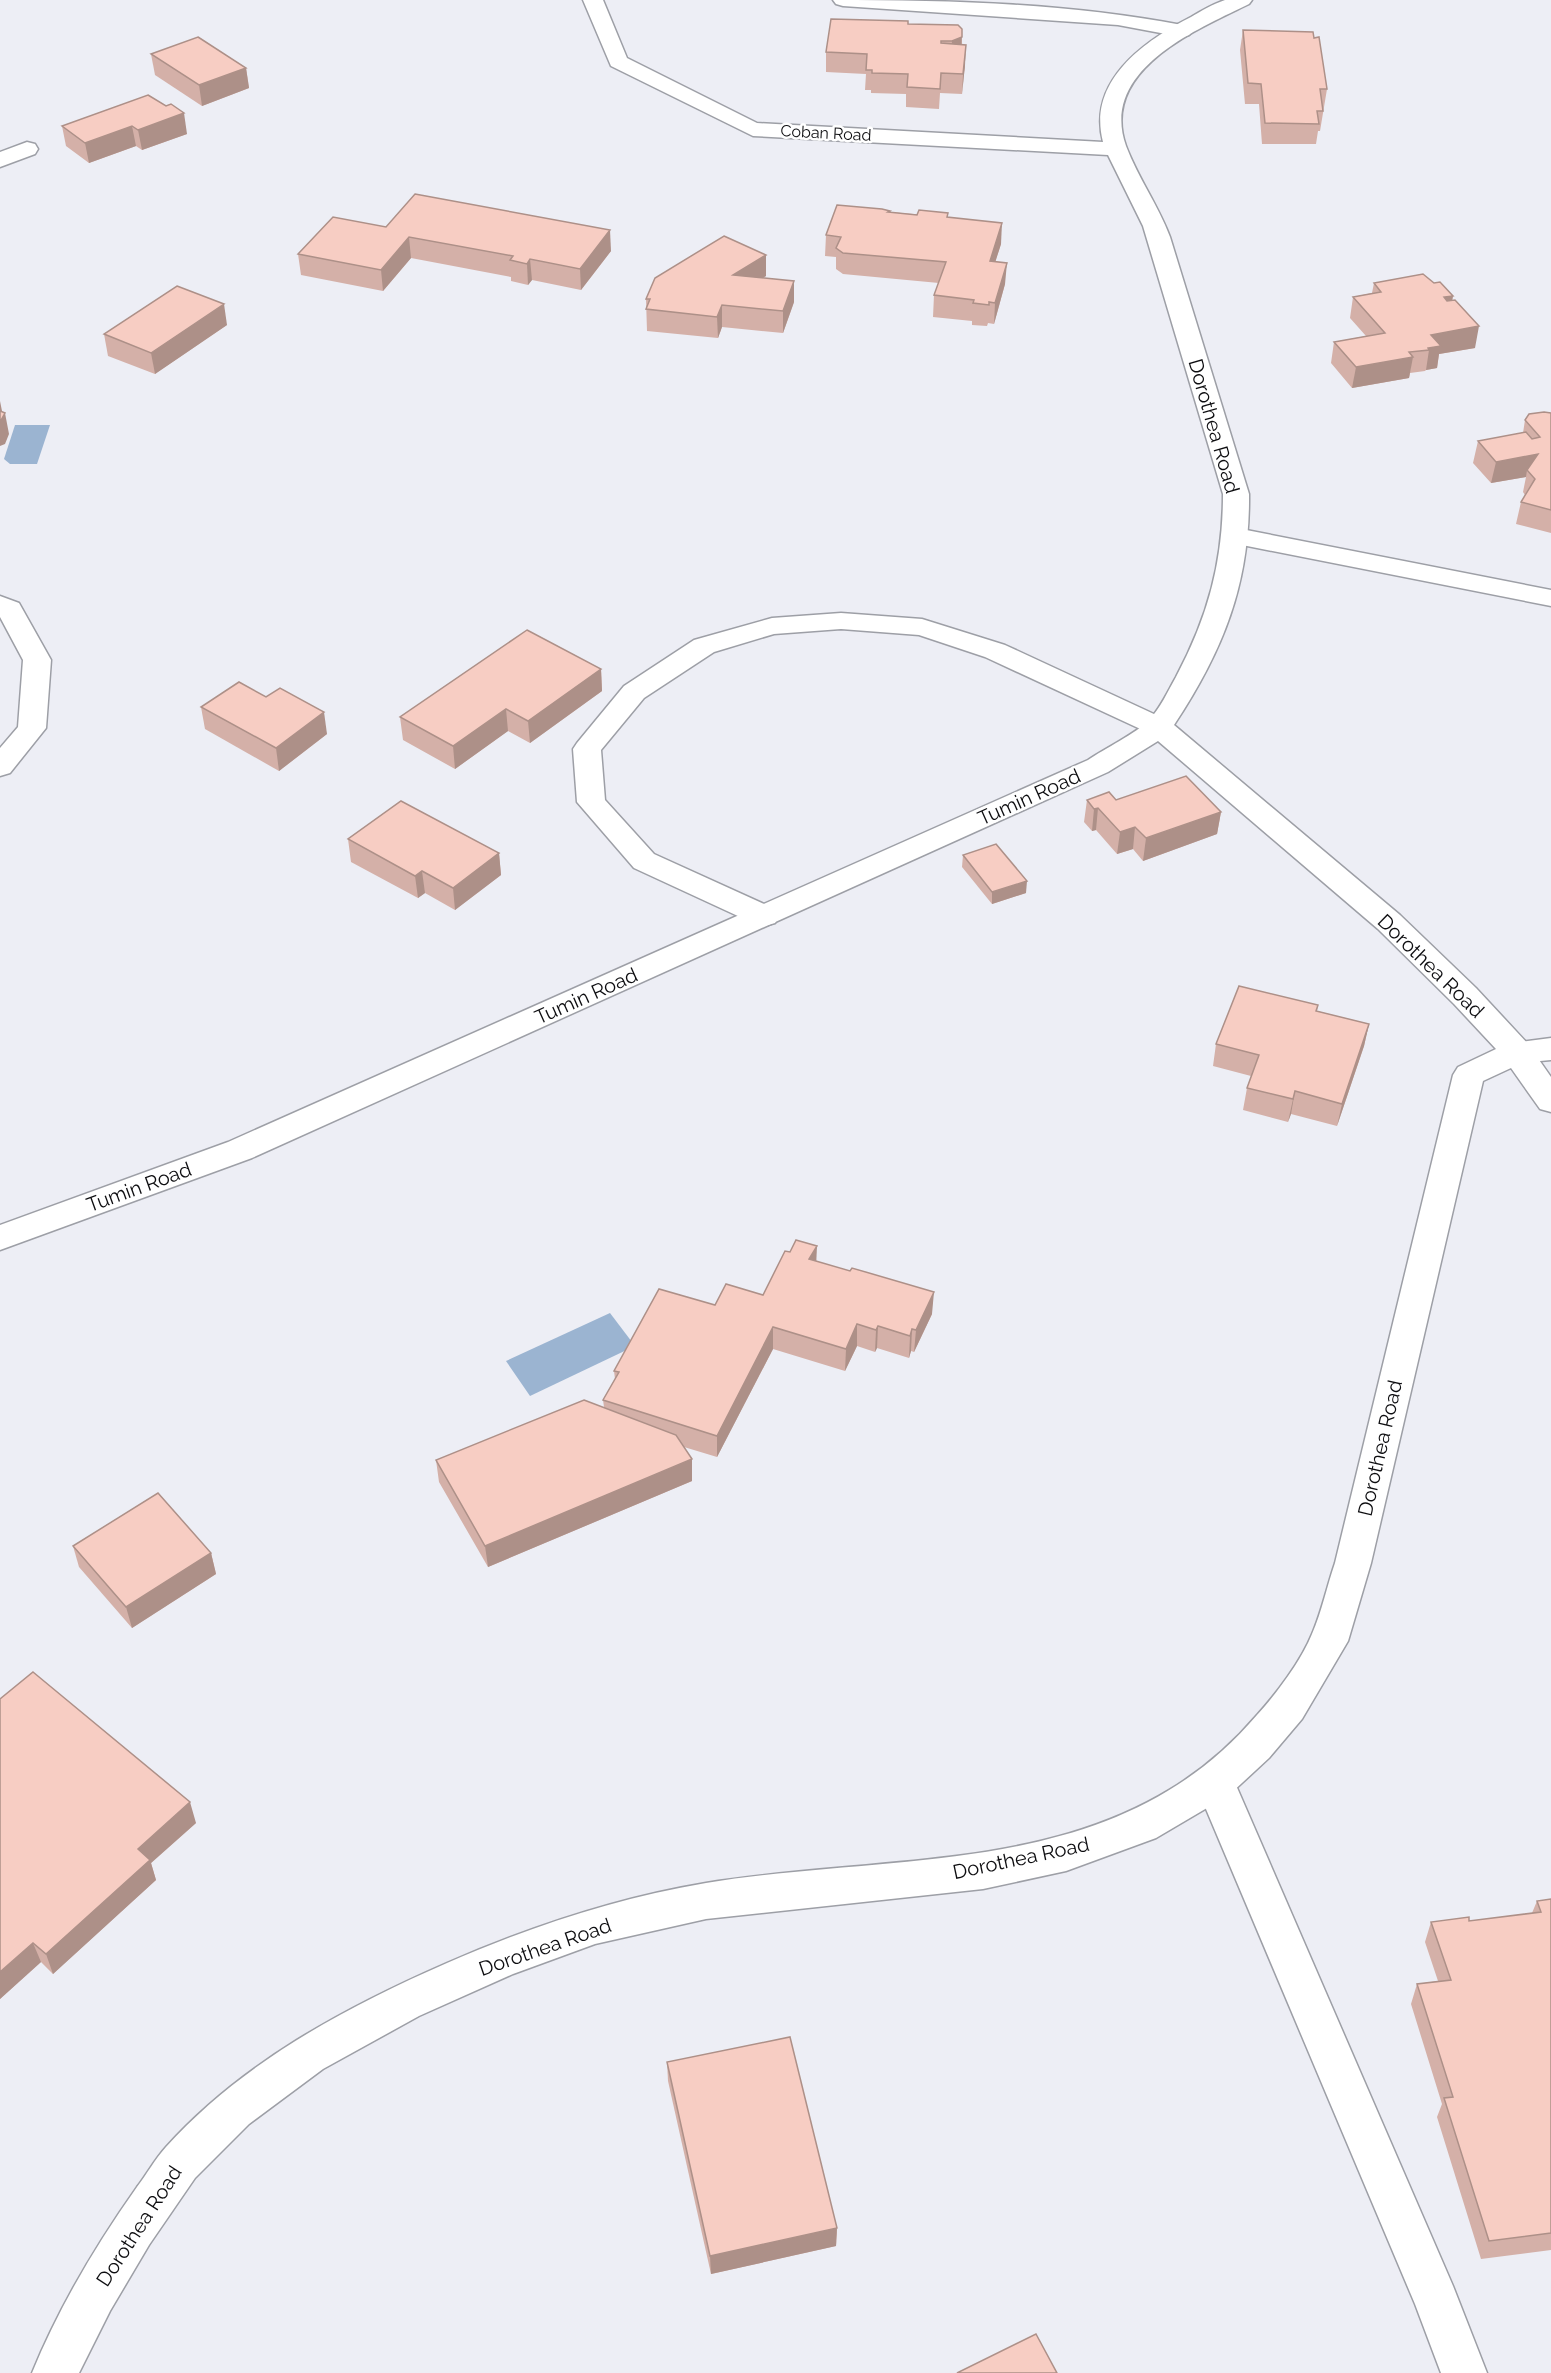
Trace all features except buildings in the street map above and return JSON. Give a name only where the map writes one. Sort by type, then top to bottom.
[{"type":"street","name":"Coban Road","points":[[593,0],[618,62],[753,129],[1116,149]]},
{"type":"street","points":[[843,0],[1118,19],[1182,31]]},
{"type":"street","name":"Dorothea Road","points":[[1242,0],[1182,31],[1146,54],[1130,69],[1112,104],[1111,124],[1116,149],[1150,216],[1236,494],[1236,536],[1222,602],[1195,668],[1181,695],[1159,727],[1389,922],[1465,996],[1534,1051]]},
{"type":"street","points":[[0,160],[27,149]]},
{"type":"street","points":[[1236,536],[1551,598]]},
{"type":"street","points":[[0,604],[9,609],[37,660],[32,728],[0,767]]},
{"type":"street","points":[[764,916],[644,861],[591,802],[587,750],[634,692],[704,646],[772,626],[840,621],[922,627],[995,651],[1159,727]]},
{"type":"street","name":"Tumin Road","points":[[0,1238],[240,1150],[1098,766],[1159,727]]},
{"type":"street","name":"Dorothea Road","points":[[55,2373],[94,2295],[133,2230],[180,2163],[234,2110],[308,2055],[404,2002],[502,1959],[596,1926],[706,1901],[983,1870],[1066,1853],[1142,1826],[1215,1784],[1255,1746],[1288,1707],[1329,1641],[1353,1563],[1469,1075],[1534,1051]]},
{"type":"street","points":[[1534,1051],[1551,1101]]},
{"type":"street","points":[[1215,1784],[1437,2302],[1464,2373]]},
{"type":"water","points":[[15,425],[50,425],[37,464],[10,464],[4,459]]},
{"type":"water","points":[[610,1313],[635,1346],[530,1396],[506,1361]]}]
